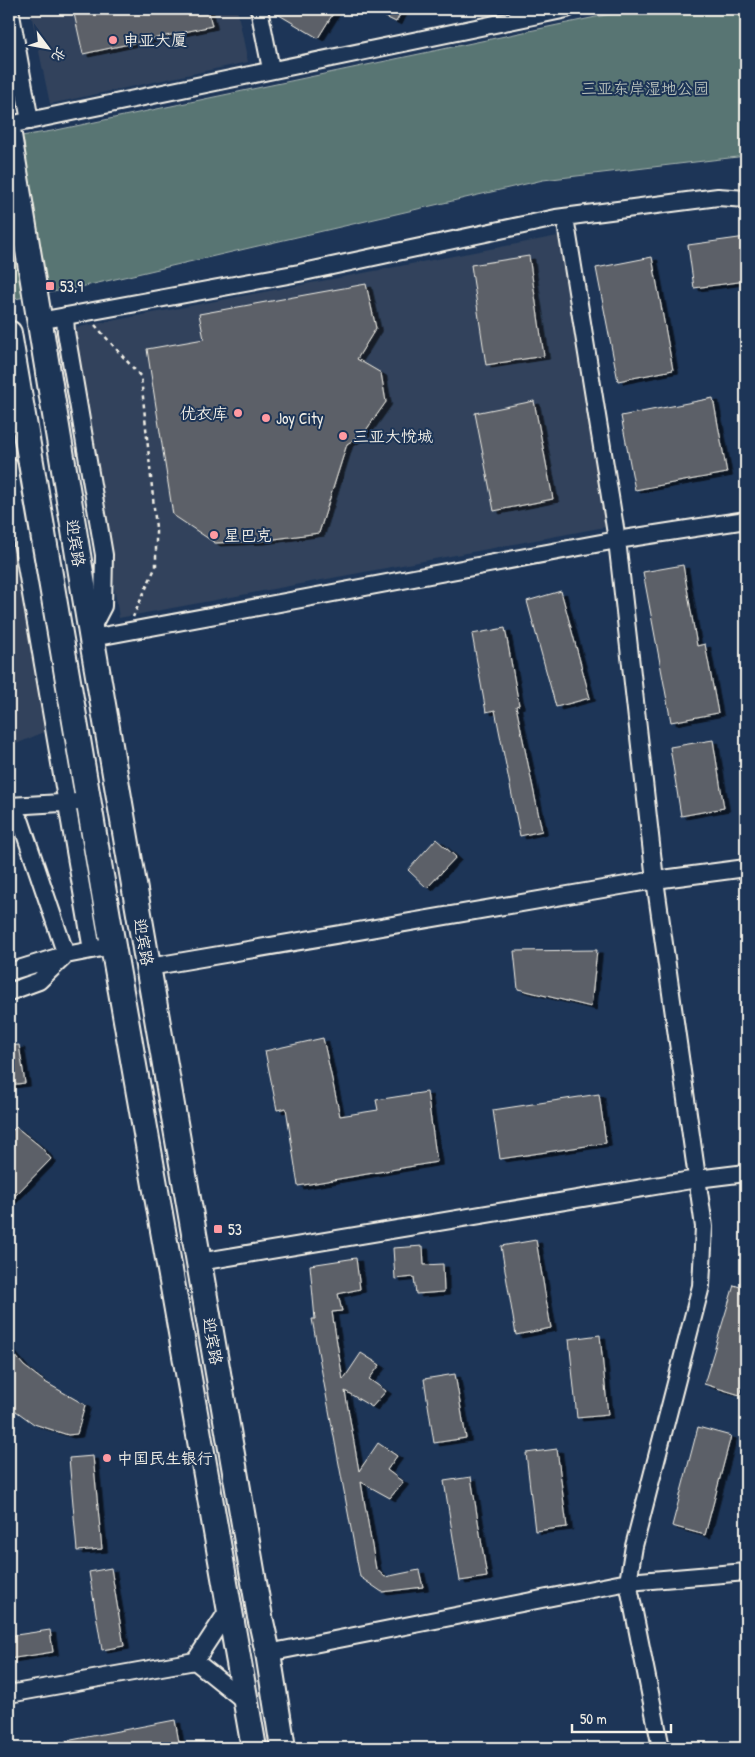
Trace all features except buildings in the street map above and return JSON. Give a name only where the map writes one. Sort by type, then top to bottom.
[{"type":"highway","name":"迎宾路","points":[[9,135],[91,634],[283,1748]]},
{"type":"highway","name":"迎宾路","points":[[9,333],[78,802],[103,948],[211,1505],[254,1748]]},
{"type":"highway","points":[[211,1505],[240,1500]]},
{"type":"street","points":[[10,9],[30,121]]},
{"type":"street","points":[[259,9],[270,69]]},
{"type":"street","points":[[9,125],[509,15],[567,9]]},
{"type":"street","points":[[39,321],[299,273],[566,217],[718,196],[746,199]]},
{"type":"street","points":[[566,217],[618,540],[655,880],[704,1227],[701,1286],[634,1546],[628,1582],[661,1748]]},
{"type":"street","points":[[65,316],[66,332],[104,555],[103,606],[91,634],[127,632],[618,540],[746,520]]},
{"type":"street","points":[[9,466],[78,802],[10,805]]},
{"type":"street","points":[[10,805],[21,822],[66,954]]},
{"type":"street","points":[[149,967],[655,880],[746,868]]},
{"type":"street","points":[[9,972],[66,954],[103,948]]},
{"type":"street","points":[[9,992],[39,981],[66,954]]},
{"type":"street","points":[[199,1262],[697,1178],[746,1173]]},
{"type":"street","points":[[268,1653],[628,1582],[746,1572]]},
{"type":"street","points":[[9,1694],[195,1661],[230,1609]]},
{"type":"street","points":[[195,1661],[246,1702]]},
{"type":"path","points":[[84,312],[140,377],[156,528],[156,566],[127,632]]},
{"type":"shaded area","points":[[30,9],[237,9],[248,62],[50,104]]},
{"type":"shaded area","points":[[558,236],[605,527],[119,618],[74,328]]},
{"type":"shaded area","points":[[9,511],[44,732],[9,747]]},
{"type":"green space","name":"三亚东岸湿地公园","points":[[634,9],[746,9],[746,156],[543,180],[85,286],[9,300],[9,138],[52,131]]},
{"type":"place","name":"申亚大厦","points":[[113,40]]},
{"type":"place","name":"53,9","points":[[50,286]]},
{"type":"place","name":"优衣库","points":[[238,413]]},
{"type":"place","name":"Joy City","points":[[266,418]]},
{"type":"place","name":"三亚大悦城","points":[[343,436]]},
{"type":"place","name":"星巴克","points":[[214,535]]},
{"type":"place","name":"53","points":[[218,1229]]},
{"type":"place","name":"中国民生银行","points":[[107,1458]]}]
